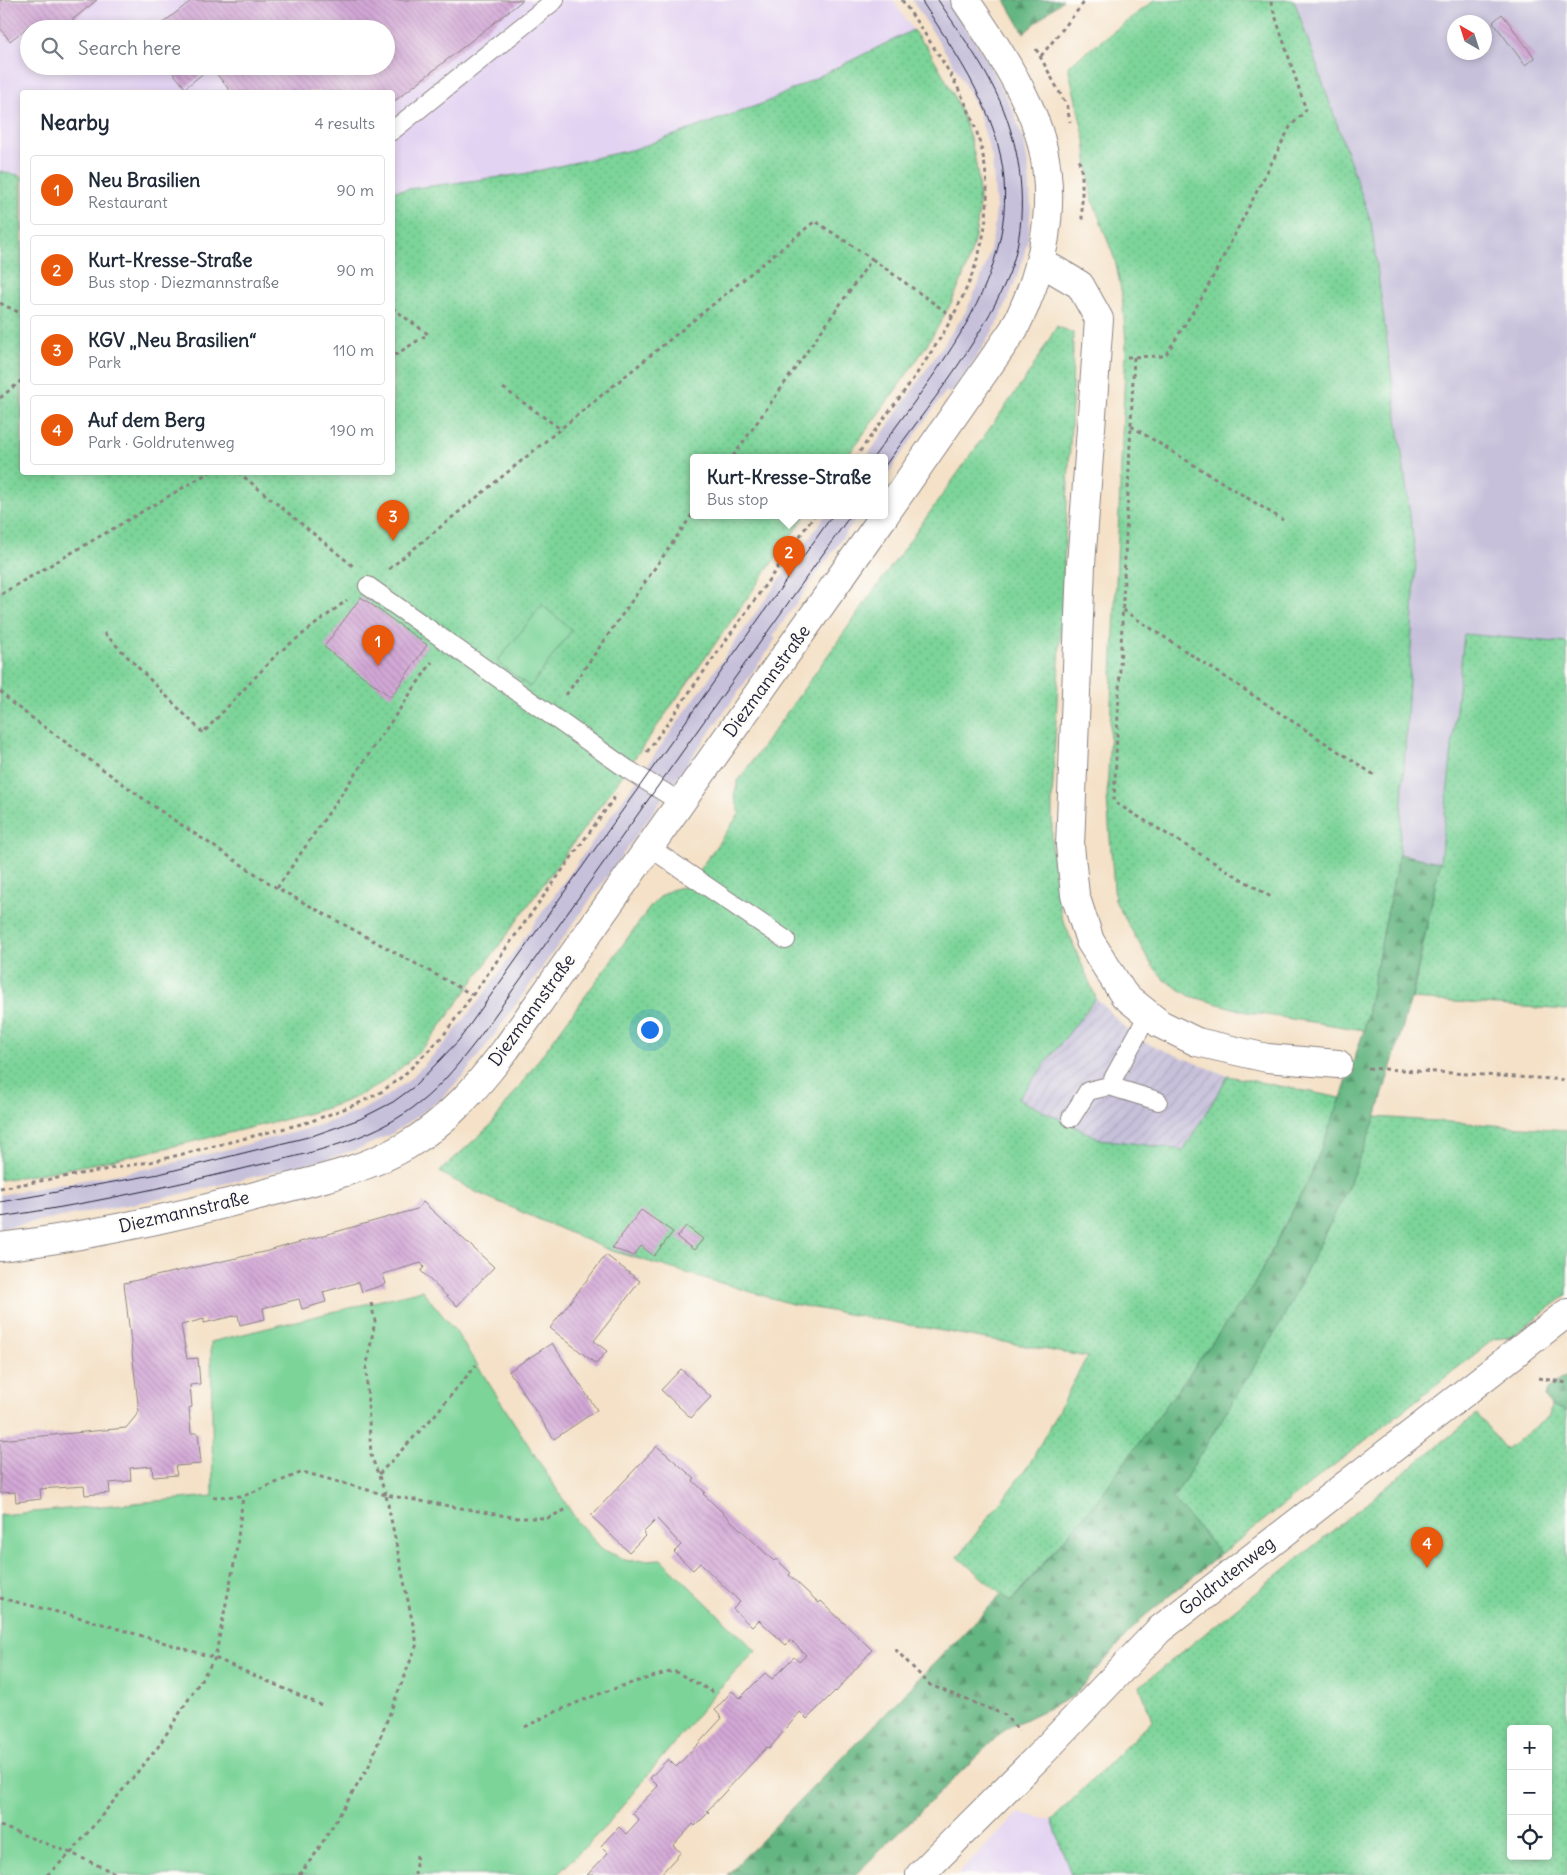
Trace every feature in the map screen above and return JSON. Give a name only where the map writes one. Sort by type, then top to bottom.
[{"type":"street","name":"Diezmannstraße","points":[[888,510],[1014,329],[1031,295],[1040,262],[1047,224],[1048,189],[1044,155],[1036,124],[1013,74],[966,0]]},
{"type":"street","points":[[1040,262],[1080,285],[1099,319],[1081,565],[1070,846],[1075,894],[1090,941],[1124,995],[1160,1024],[1197,1042],[1267,1058],[1338,1064]]},
{"type":"street","name":"Diezmannstraße","points":[[0,1247],[136,1224],[231,1203],[347,1171],[386,1157],[407,1145],[452,1113],[477,1086],[882,519]]},
{"type":"street","name":"Goldrutenweg","points":[[920,1875],[1041,1754],[1159,1630],[1567,1313]]},
{"type":"lane","points":[[395,129],[555,0]]},
{"type":"lane","points":[[368,586],[632,773],[680,802]]},
{"type":"lane","points":[[649,847],[786,940]]},
{"type":"lane","points":[[1109,1086],[1148,1015]]},
{"type":"lane","points":[[1071,1118],[1088,1091],[1109,1086],[1158,1101]]},
{"type":"path","points":[[858,454],[953,317],[977,264],[986,225],[988,206],[983,158],[977,133],[953,78],[902,0]]},
{"type":"path","points":[[1041,56],[1086,0]]},
{"type":"path","points":[[1096,358],[1165,356],[1203,296],[1290,127],[1306,110],[1270,0]]},
{"type":"path","points":[[104,633],[203,733],[278,653],[337,606],[368,586],[562,430],[815,221],[953,317]]},
{"type":"path","points":[[735,454],[872,259]]},
{"type":"path","points":[[0,303],[20,313]]},
{"type":"path","points":[[395,310],[428,334],[395,355]]},
{"type":"path","points":[[1134,357],[1114,802],[1271,898]]},
{"type":"path","points":[[0,398],[20,382]]},
{"type":"path","points":[[503,388],[562,430]]},
{"type":"path","points":[[1131,426],[1283,520]]},
{"type":"path","points":[[1,594],[205,475]]},
{"type":"path","points":[[242,475],[359,571],[368,586]]},
{"type":"path","points":[[551,716],[690,518]]},
{"type":"path","points":[[0,1188],[156,1161],[309,1122],[357,1104],[381,1092],[424,1057],[443,1036],[473,995],[812,519]]},
{"type":"path","points":[[1123,609],[1376,776]]},
{"type":"path","points":[[277,888],[446,643]]},
{"type":"path","points":[[0,691],[13,704],[159,810],[277,888],[473,995]]},
{"type":"path","points":[[1386,1070],[1567,1080]]},
{"type":"path","points":[[299,1875],[316,1853],[368,1766],[417,1644],[386,1495],[371,1455],[366,1369],[375,1321],[371,1303]]},
{"type":"path","points":[[379,1474],[434,1416],[476,1365]]},
{"type":"path","points":[[1538,1378],[1567,1383]]},
{"type":"path","points":[[213,1496],[243,1496],[303,1472],[386,1495],[518,1518],[548,1518],[569,1508]]},
{"type":"path","points":[[47,1875],[71,1852],[158,1747],[215,1658],[236,1554],[243,1496]]},
{"type":"path","points":[[0,1598],[86,1619],[215,1658],[321,1705]]},
{"type":"path","points":[[895,1649],[930,1684],[1005,1715],[1041,1754]]},
{"type":"path","points":[[525,1727],[560,1708],[674,1671],[715,1693]]},
{"type":"path","points":[[0,1826],[71,1852],[119,1875]]},
{"type":"path","points":[[415,1875],[417,1853]]},
{"type":"shaded area","points":[[0,0],[893,0],[913,30],[767,102],[635,149],[523,174],[395,191],[395,90],[20,90],[20,176],[0,171]]},
{"type":"shaded area","points":[[912,0],[948,0],[989,63],[1014,113],[1025,145],[1029,173],[1031,207],[1028,238],[1021,267],[999,321],[967,372],[950,394],[946,391],[888,473],[888,454],[869,454],[965,313],[987,262],[993,236],[996,209],[992,157],[978,111],[956,68]]},
{"type":"shaded area","points":[[1294,0],[1567,0],[1567,643],[1464,634],[1440,862],[1399,854],[1416,560],[1314,58]]},
{"type":"shaded area","points":[[823,519],[856,519],[773,636],[776,638],[769,649],[492,1038],[464,1075],[440,1100],[393,1133],[361,1148],[320,1161],[164,1198],[0,1228],[0,1195],[157,1167],[311,1128],[360,1111],[408,1081],[448,1040],[481,998]]},
{"type":"shaded area","points":[[1096,998],[1136,1039],[1228,1076],[1184,1150],[1100,1139],[1017,1099]]},
{"type":"shaded area","points":[[1019,1813],[1052,1820],[1071,1875],[957,1875]]},
{"type":"green space","points":[[1005,0],[1063,0],[1024,33]]},
{"type":"green space","points":[[1155,0],[1294,0],[1371,222],[1416,560],[1399,854],[1364,1030],[1247,1012],[1190,996],[1165,980],[1151,964],[1115,901],[1107,799],[1126,342],[1122,295],[1115,260],[1091,196],[1085,140],[1068,66]]},
{"type":"green space","points":[[913,30],[924,43],[958,106],[976,162],[978,214],[968,262],[948,309],[919,356],[849,454],[690,454],[690,519],[803,519],[627,769],[432,1038],[383,1082],[344,1102],[295,1117],[154,1151],[62,1170],[0,1180],[0,171],[20,176],[20,475],[395,475],[395,191],[523,174],[635,149],[767,102]]},
{"type":"green space","points":[[1057,326],[1073,333],[1072,405],[1052,800],[1052,853],[1061,915],[1096,998],[1018,1099],[1100,1139],[1184,1150],[1228,1076],[1341,1098],[1310,1177],[1254,1285],[1096,1502],[1010,1602],[958,1557],[1029,1465],[1087,1357],[792,1304],[609,1250],[478,1193],[439,1172],[491,1125],[651,906],[667,892],[676,888],[687,887],[740,813],[734,796],[738,781],[1030,372]]},
{"type":"green space","points":[[542,605],[572,630],[530,687],[497,662]]},
{"type":"green space","points":[[1464,634],[1567,643],[1567,1010],[1412,999],[1440,862]]},
{"type":"green space","points":[[1399,854],[1440,862],[1411,999],[1376,1117],[1347,1189],[1279,1326],[1173,1499],[1221,1554],[1141,1619],[1074,1696],[1005,1729],[855,1875],[727,1875],[1002,1594],[1011,1602],[1096,1502],[1254,1285],[1310,1177],[1341,1098],[1364,1030]]},
{"type":"green space","points":[[1376,1117],[1567,1130],[1567,1295],[1511,1337],[1494,1339],[1221,1554],[1173,1499],[1279,1326],[1347,1189]]},
{"type":"green space","points":[[422,1290],[456,1332],[577,1521],[602,1549],[628,1561],[661,1559],[756,1651],[715,1693],[605,1827],[557,1875],[0,1875],[0,1515],[213,1496],[211,1342]]},
{"type":"green space","points":[[1567,1376],[1567,1412],[1551,1405],[1545,1397],[1547,1389]]},
{"type":"green space","points":[[1551,1405],[1567,1412],[1567,1875],[1071,1875],[1052,1820],[1152,1720],[1140,1686],[1477,1414],[1506,1450],[1549,1416]]},
{"type":"building","points":[[0,0],[97,0],[72,20],[20,20],[20,33],[10,41],[0,28]]},
{"type":"building","points":[[192,0],[523,0],[395,101],[395,90],[229,90],[217,75],[395,75],[395,20],[166,20]]},
{"type":"building","points":[[1502,14],[1535,58],[1525,65],[1493,22]]},
{"type":"building","points":[[175,75],[201,75],[185,88]]},
{"type":"building","points":[[361,597],[427,645],[391,697],[324,647]]},
{"type":"building","points":[[423,1202],[494,1267],[457,1306],[421,1271],[424,1267],[421,1263],[383,1274],[386,1284],[362,1292],[359,1282],[323,1292],[326,1302],[302,1309],[299,1299],[263,1308],[265,1319],[240,1325],[238,1315],[204,1323],[204,1319],[181,1325],[187,1359],[198,1358],[200,1384],[190,1385],[192,1407],[189,1408],[191,1433],[198,1433],[201,1464],[175,1466],[177,1475],[153,1477],[152,1466],[130,1468],[131,1481],[109,1483],[110,1493],[85,1495],[84,1486],[40,1489],[41,1499],[16,1502],[15,1492],[0,1493],[0,1440],[126,1428],[139,1412],[124,1283],[268,1251],[417,1209]]},
{"type":"building","points":[[641,1210],[673,1232],[654,1256],[641,1246],[634,1256],[612,1248]]},
{"type":"building","points":[[686,1226],[703,1239],[694,1250],[677,1237]]},
{"type":"building","points":[[606,1255],[640,1281],[594,1341],[607,1351],[596,1364],[550,1328]]},
{"type":"building","points":[[552,1343],[597,1410],[554,1439],[509,1371]]},
{"type":"building","points":[[681,1369],[711,1397],[691,1418],[661,1390]]},
{"type":"building","points":[[657,1446],[695,1479],[693,1481],[705,1492],[703,1494],[774,1561],[776,1559],[791,1573],[789,1575],[819,1603],[821,1601],[872,1650],[836,1692],[807,1719],[800,1712],[769,1749],[767,1747],[707,1811],[709,1812],[695,1826],[693,1824],[673,1846],[681,1852],[660,1875],[587,1875],[608,1853],[601,1846],[610,1836],[619,1827],[626,1834],[639,1820],[632,1813],[658,1786],[650,1778],[668,1759],[676,1767],[699,1743],[722,1718],[715,1710],[732,1691],[740,1698],[765,1673],[772,1679],[794,1657],[799,1662],[806,1655],[791,1640],[786,1645],[759,1620],[752,1627],[733,1609],[740,1602],[700,1563],[693,1570],[674,1552],[681,1545],[657,1519],[643,1533],[646,1535],[629,1552],[591,1516]]},
{"type":"tram line","points":[[876,454],[932,377],[959,336],[982,293],[998,249],[1004,203],[1000,155],[983,104],[962,64],[921,0]]},
{"type":"tram line","points":[[888,462],[952,374],[983,325],[1009,274],[1019,238],[1021,219],[1020,180],[1018,161],[1009,125],[996,92],[987,76],[938,0]]},
{"type":"tram line","points":[[0,1202],[159,1174],[312,1136],[360,1119],[393,1102],[415,1086],[459,1040],[830,519]]},
{"type":"tram line","points":[[0,1217],[122,1196],[306,1154],[369,1133],[418,1105],[446,1078],[478,1039],[848,519]]},
{"type":"place","name":"KGV „Neu Brasilien“","points":[[393,541]]},
{"type":"place","name":"Kurt-Kresse-Straße","points":[[789,577]]},
{"type":"place","name":"Neu Brasilien","points":[[378,666]]},
{"type":"place","name":"Auf dem Berg","points":[[1427,1568]]}]
